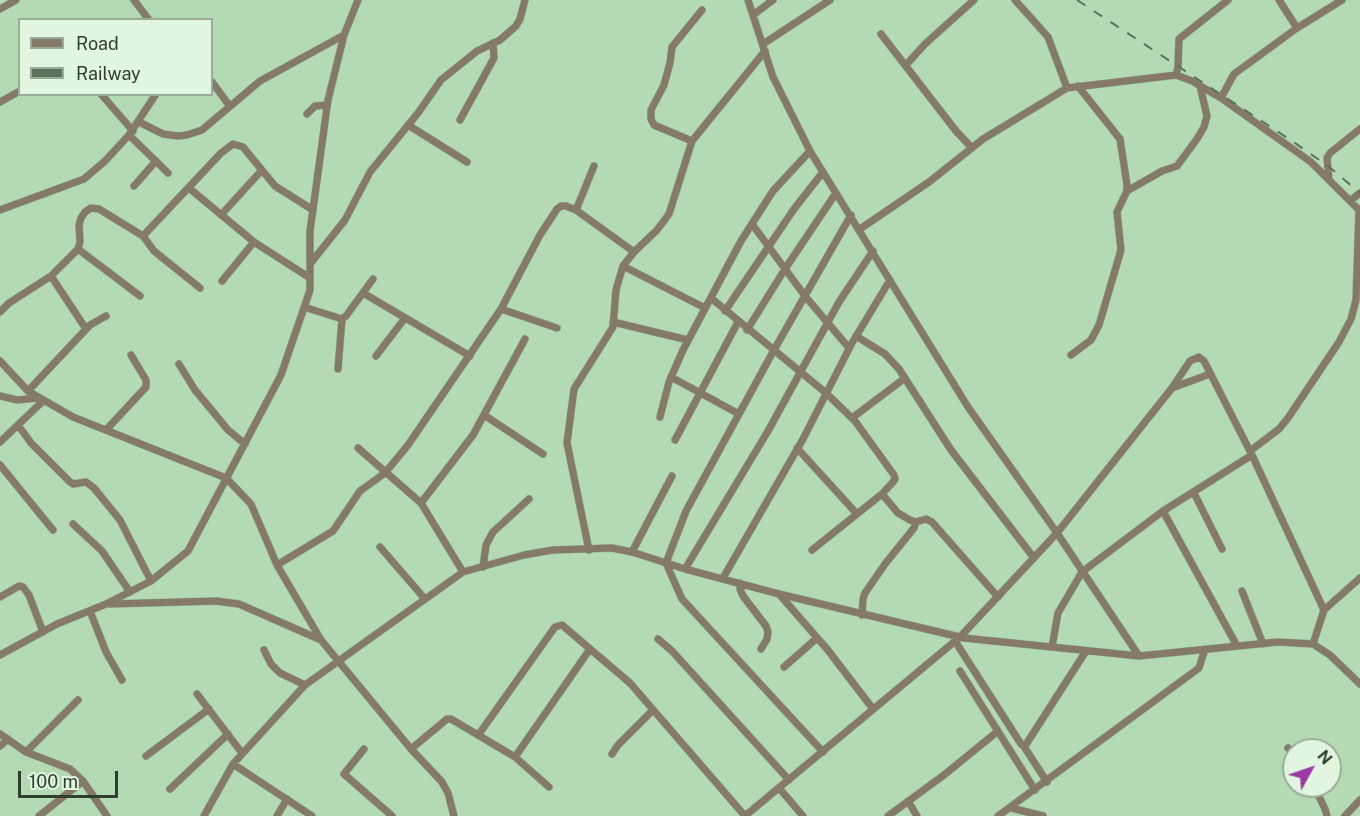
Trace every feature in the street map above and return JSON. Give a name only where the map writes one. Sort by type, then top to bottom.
[{"type":"street","points":[[0,9],[16,0]]},
{"type":"street","points":[[134,0],[148,18]]},
{"type":"street","points":[[0,655],[151,581],[188,550],[227,479],[281,375],[310,290],[310,231],[327,105],[344,34],[358,0]]},
{"type":"street","points":[[310,264],[345,220],[370,172],[441,80],[477,51],[493,43],[516,26],[525,0]]},
{"type":"street","points":[[748,0],[781,97],[810,151],[968,407],[1057,533],[1139,656]]},
{"type":"street","points":[[753,15],[773,0]]},
{"type":"street","points":[[589,550],[567,443],[574,389],[608,337],[613,322],[616,290],[623,266],[669,214],[692,141],[764,48],[830,0]]},
{"type":"street","points":[[906,65],[925,44],[974,0]]},
{"type":"street","points":[[1015,0],[1048,37],[1067,88]]},
{"type":"street","points":[[1176,75],[1179,39],[1228,0]]},
{"type":"street","points":[[1279,0],[1297,28]]},
{"type":"street","points":[[1221,98],[1233,74],[1297,28],[1342,0]]},
{"type":"street","points":[[692,141],[654,125],[651,110],[664,85],[672,47],[702,10]]},
{"type":"street","points":[[139,122],[163,134],[187,135],[202,130],[260,81],[344,34]]},
{"type":"street","points":[[881,34],[956,131],[972,148]]},
{"type":"street","points":[[460,120],[494,58],[493,43]]},
{"type":"street","points":[[860,229],[929,182],[983,139],[1067,88],[1176,75],[1221,98],[1311,162],[1360,210],[1356,300],[1351,319],[1340,342],[1288,418],[1279,429],[1251,453],[1194,493],[1163,511],[1082,572],[1058,613],[1052,647]]},
{"type":"street","points":[[213,83],[229,105]]},
{"type":"street","points":[[1127,191],[1162,171],[1178,166],[1197,139],[1207,116],[1200,86]]},
{"type":"street","points":[[1071,355],[1091,339],[1099,325],[1121,250],[1117,212],[1127,191],[1120,139],[1078,87]]},
{"type":"street","points":[[0,102],[18,92]]},
{"type":"street","points":[[103,96],[131,133],[168,173]]},
{"type":"street","points":[[0,210],[84,179],[105,161],[131,133],[155,96]]},
{"type":"street","points":[[307,114],[315,106],[327,105]]},
{"type":"street","points":[[408,125],[467,162]]},
{"type":"street","points":[[1329,180],[1327,158],[1330,153],[1360,129]]},
{"type":"street","points":[[143,236],[221,153],[233,144],[243,147],[275,186],[312,210]]},
{"type":"street","points":[[660,417],[671,377],[688,340],[752,224],[773,191],[810,151]]},
{"type":"street","points":[[134,186],[156,161]]},
{"type":"street","points":[[576,210],[594,166]]},
{"type":"street","points":[[221,215],[262,170]]},
{"type":"street","points":[[725,311],[794,209],[823,172]]},
{"type":"street","points":[[189,188],[254,242],[310,278]]},
{"type":"street","points":[[747,330],[836,193]]},
{"type":"street","points":[[1351,200],[1360,193]]},
{"type":"street","points":[[277,565],[333,531],[360,491],[385,473],[408,445],[501,309],[540,235],[557,209],[566,206],[576,210],[634,252]]},
{"type":"street","points":[[0,312],[9,303],[51,276],[78,249],[81,218],[91,208],[99,209],[143,236],[154,251],[200,288]]},
{"type":"street","points":[[823,752],[682,598],[666,563],[686,511],[851,215]]},
{"type":"street","points":[[752,224],[805,296],[849,348]]},
{"type":"street","points":[[222,280],[254,242]]},
{"type":"street","points":[[78,249],[140,296]]},
{"type":"street","points":[[685,569],[768,431],[828,321],[873,251]]},
{"type":"street","points":[[623,266],[705,308]]},
{"type":"street","points":[[51,276],[86,329]]},
{"type":"street","points":[[338,369],[342,319],[373,279]]},
{"type":"street","points":[[723,578],[797,448],[849,348],[890,280]]},
{"type":"street","points":[[363,293],[470,356]]},
{"type":"street","points":[[711,298],[826,393],[852,418],[894,475],[895,479],[882,494],[812,550]]},
{"type":"street","points":[[304,307],[342,319]]},
{"type":"street","points":[[501,309],[557,328]]},
{"type":"street","points":[[28,391],[86,329],[98,318],[106,316]]},
{"type":"street","points":[[376,356],[405,318]]},
{"type":"street","points":[[613,322],[688,340]]},
{"type":"street","points":[[675,441],[738,322]]},
{"type":"street","points":[[856,336],[885,354],[905,378],[951,450],[1034,558]]},
{"type":"street","points":[[421,503],[473,435],[525,339]]},
{"type":"street","points":[[106,430],[147,387],[146,380],[131,355]]},
{"type":"street","points":[[479,734],[555,627],[562,625],[590,650],[600,655],[630,683],[745,816],[958,639],[1057,533],[1172,388],[1190,361],[1199,357],[1204,361],[1251,453],[1324,610]]},
{"type":"street","points":[[0,361],[28,391],[74,417],[227,479],[251,504],[277,565],[321,640],[411,749],[442,782],[448,793],[452,815]]},
{"type":"street","points":[[178,364],[195,390],[228,430],[245,444]]},
{"type":"street","points":[[1172,388],[1210,374]]},
{"type":"street","points":[[671,377],[739,414]]},
{"type":"street","points":[[852,418],[905,378]]},
{"type":"street","points":[[0,396],[17,400],[41,399]]},
{"type":"street","points":[[0,442],[41,399]]},
{"type":"street","points":[[484,415],[543,454]]},
{"type":"street","points":[[18,425],[31,443],[69,481],[73,484],[86,482],[94,488],[120,520],[151,581]]},
{"type":"street","points":[[358,448],[421,503],[463,572]]},
{"type":"street","points":[[797,448],[857,514]]},
{"type":"street","points":[[0,465],[53,530]]},
{"type":"street","points":[[632,552],[672,476]]},
{"type":"street","points":[[1194,493],[1222,549]]},
{"type":"street","points":[[882,494],[898,513],[916,522],[926,519],[932,522],[998,597]]},
{"type":"street","points":[[483,567],[486,545],[492,532],[529,499]]},
{"type":"street","points":[[1163,511],[1237,646]]},
{"type":"street","points":[[862,615],[862,599],[865,593],[914,528],[916,522]]},
{"type":"street","points":[[73,525],[102,551],[130,592]]},
{"type":"street","points":[[380,547],[425,599]]},
{"type":"street","points":[[204,816],[233,764],[305,685],[463,572],[553,550],[612,548],[632,552],[685,569],[958,639],[1139,656],[1278,642],[1314,644],[1330,655],[1360,684]]},
{"type":"street","points":[[1314,644],[1324,610],[1359,582]]},
{"type":"street","points":[[740,583],[743,596],[768,632],[767,639],[761,648]]},
{"type":"street","points":[[0,597],[19,586],[23,587],[29,595],[43,632]]},
{"type":"street","points":[[1242,591],[1263,644]]},
{"type":"street","points":[[779,594],[827,649],[873,709]]},
{"type":"street","points":[[106,604],[216,602],[239,604],[321,640]]},
{"type":"street","points":[[90,611],[106,652],[122,680]]},
{"type":"street","points":[[784,667],[817,638]]},
{"type":"street","points":[[658,639],[672,651],[789,780]]},
{"type":"street","points":[[958,639],[1047,782]]},
{"type":"street","points":[[264,650],[280,673],[305,685]]},
{"type":"street","points":[[515,758],[590,650]]},
{"type":"street","points":[[998,816],[1199,668],[1205,650]]},
{"type":"street","points":[[1023,745],[1026,744],[1086,651]]},
{"type":"street","points":[[960,671],[1035,790]]},
{"type":"street","points":[[197,694],[242,753]]},
{"type":"street","points":[[26,752],[78,700]]},
{"type":"street","points":[[146,756],[209,709]]},
{"type":"street","points":[[612,754],[652,711]]},
{"type":"street","points":[[411,749],[451,718],[515,758],[549,787]]},
{"type":"street","points":[[888,816],[998,731]]},
{"type":"street","points":[[0,734],[26,752],[70,769],[83,781],[107,816]]},
{"type":"street","points":[[171,789],[228,734]]},
{"type":"street","points":[[0,746],[8,739]]},
{"type":"street","points":[[364,749],[344,774],[392,816]]},
{"type":"street","points":[[233,764],[312,816]]},
{"type":"street","points":[[39,816],[83,781]]},
{"type":"street","points":[[779,788],[803,816]]},
{"type":"street","points":[[1319,798],[1327,816]]},
{"type":"street","points":[[277,816],[286,799]]},
{"type":"street","points":[[1345,816],[1360,800]]},
{"type":"street","points":[[908,801],[917,816]]},
{"type":"street","points":[[1011,808],[1043,816]]},
{"type":"railway","points":[[1077,0],[1292,141],[1328,166],[1360,193]]}]
